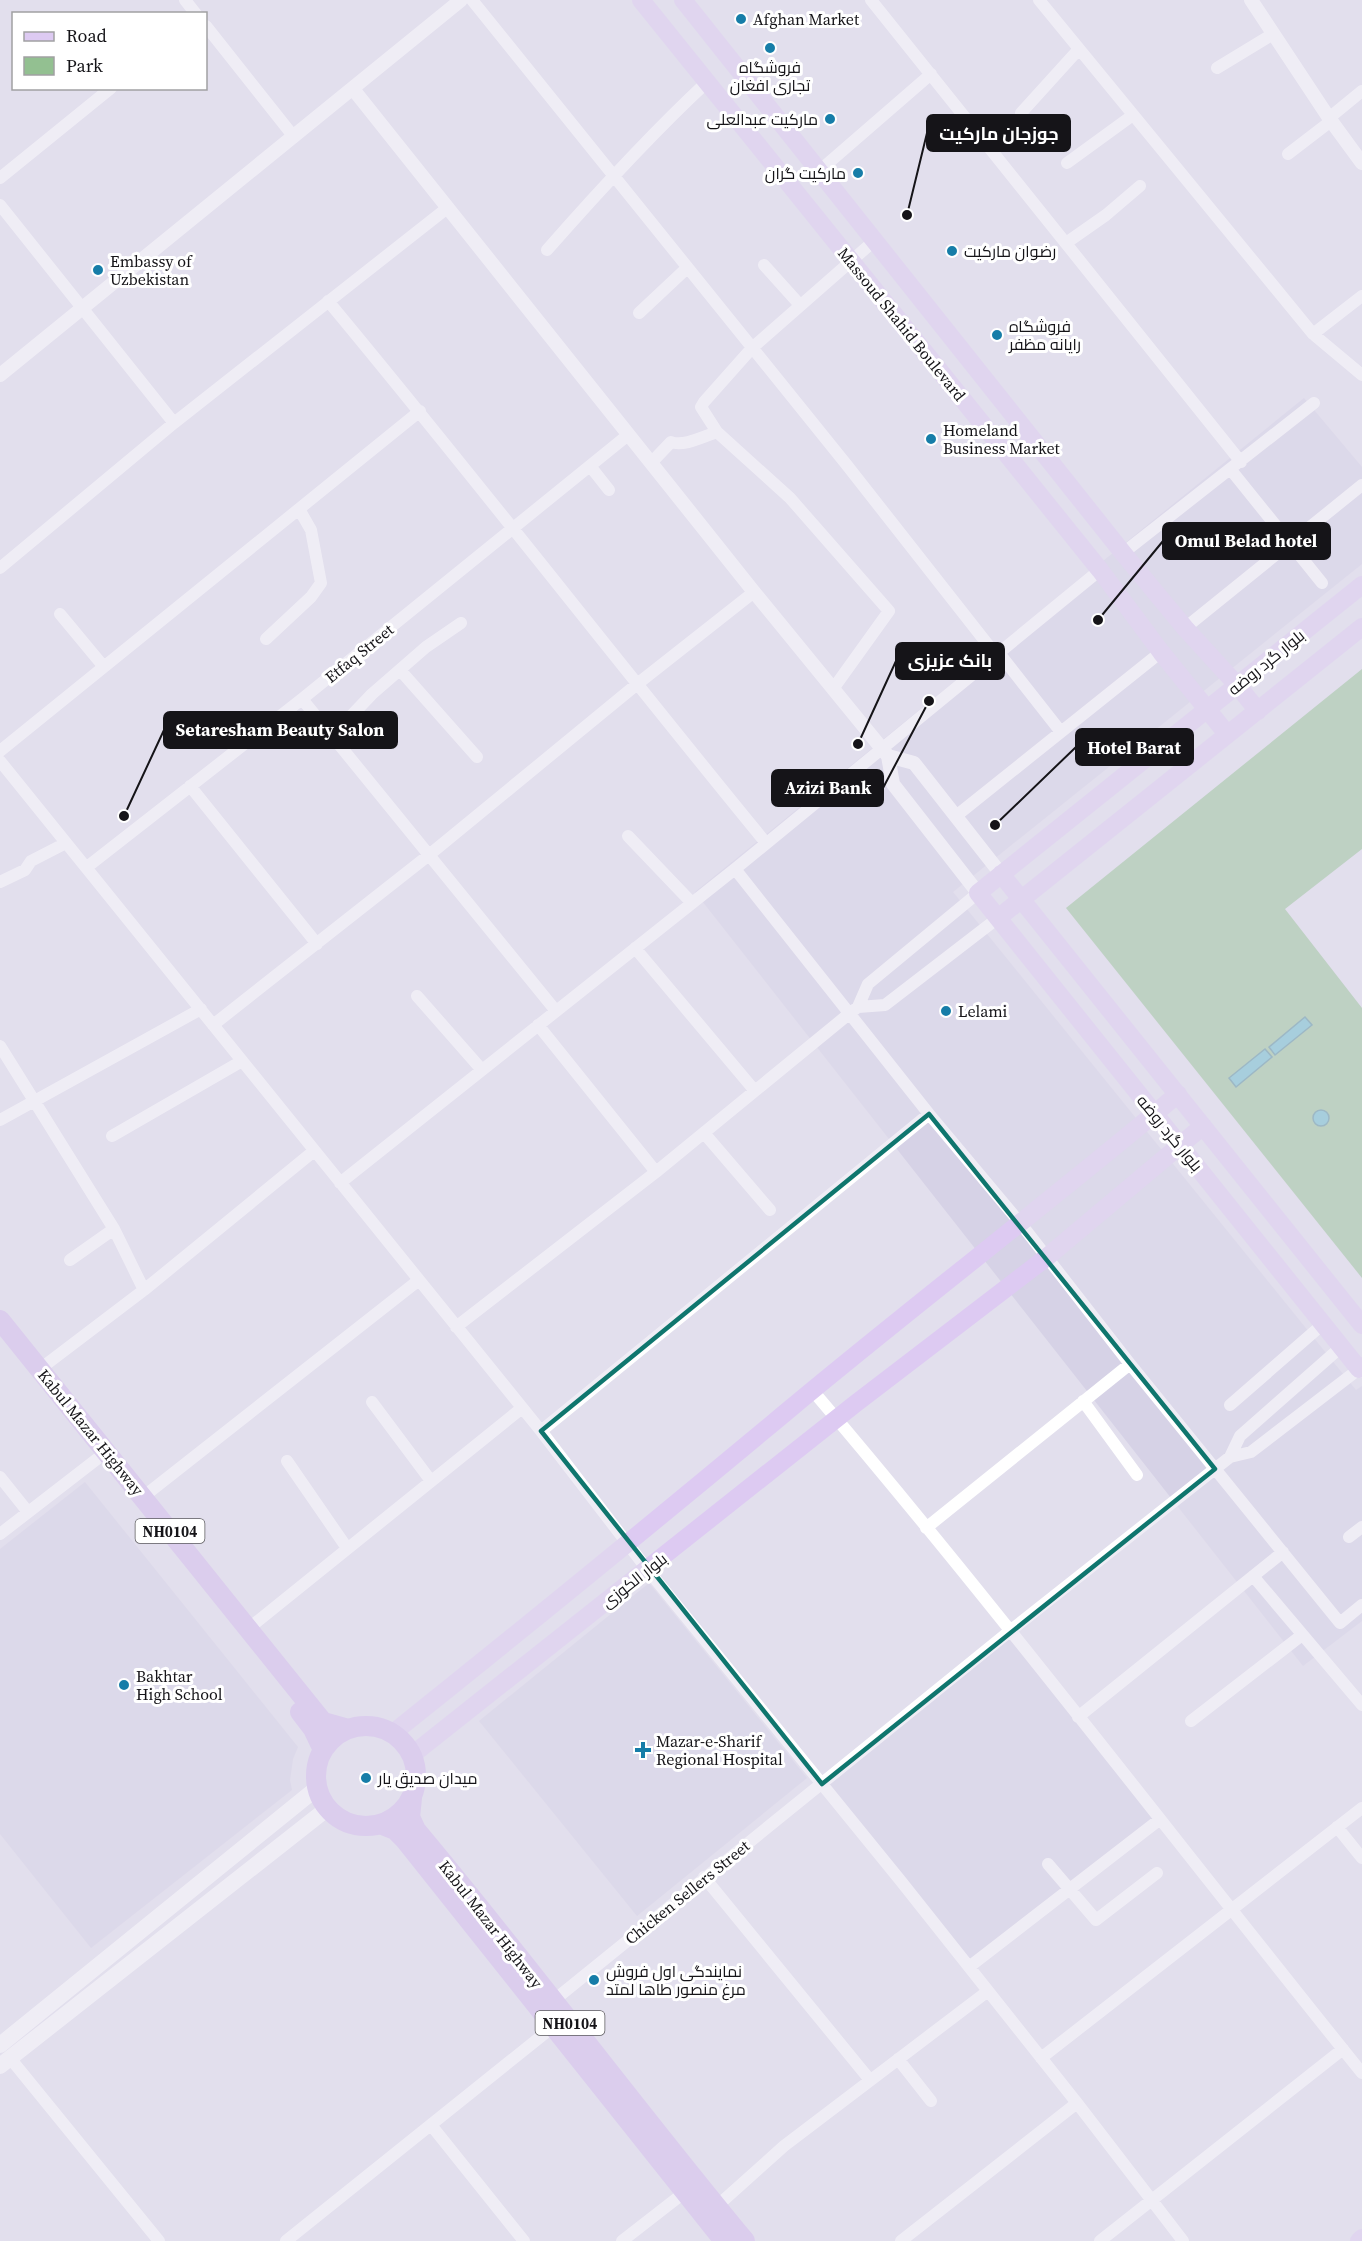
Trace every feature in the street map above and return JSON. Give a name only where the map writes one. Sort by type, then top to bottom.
[{"type":"highway","name":"Kabul Mazar Highway","points":[[0,1320],[323,1722],[348,1729]]},
{"type":"highway","name":"Kabul Mazar Highway","points":[[0,1338],[313,1729],[323,1750]]},
{"type":"highway","name":"NH0104","points":[[348,1729],[363,1725],[379,1727],[393,1733]]},
{"type":"highway","points":[[348,1729],[334,1737],[323,1750],[318,1763],[317,1788],[328,1808],[351,1824],[366,1826],[393,1819],[404,1810],[412,1798]]},
{"type":"highway","points":[[393,1733],[412,1755]]},
{"type":"highway","name":"NH0104","points":[[412,1755],[416,1769],[416,1784],[412,1798]]},
{"type":"highway","name":"Kabul Mazar Highway","points":[[412,1798],[410,1817],[416,1830],[745,2241]]},
{"type":"highway","name":"Kabul Mazar Highway","points":[[380,1824],[395,1830],[405,1840],[724,2241]]},
{"type":"main road","name":"Massoud Shahid Boulevard","points":[[641,0],[1106,577],[1161,652],[1227,734]]},
{"type":"main road","name":"Massoud Shahid Boulevard","points":[[686,4],[1129,560],[1258,711]]},
{"type":"main road","points":[[663,27],[686,4]]},
{"type":"main road","points":[[758,145],[783,126]]},
{"type":"main road","points":[[940,372],[963,353]]},
{"type":"main road","points":[[1106,577],[1129,560]]},
{"type":"main road","name":"بلوار گرد روضه","points":[[1361,1369],[978,893],[1362,585]]},
{"type":"main road","name":"بلوار گرد روضه","points":[[998,918],[1362,627]]},
{"type":"main road","name":"بلوار گرد روضه","points":[[1002,874],[1362,1324]]},
{"type":"main road","name":"بلوار الکوزی","points":[[393,1733],[1178,1094]]},
{"type":"main road","name":"بلوار الکوزی","points":[[412,1755],[855,1404],[1047,1257],[1203,1126]]},
{"type":"main road","points":[[1341,1347],[1362,1331]]},
{"type":"main road","points":[[3,2056],[317,1788]]},
{"type":"main road","points":[[3,2056],[328,1808]]},
{"type":"street","points":[[0,375],[461,0]]},
{"type":"street","points":[[472,0],[1061,732]]},
{"type":"street","points":[[871,0],[1066,243],[1322,583]]},
{"type":"street","points":[[1039,0],[1313,334],[1362,375]]},
{"type":"street","points":[[1251,0],[1362,163]]},
{"type":"street","points":[[207,27],[294,137]]},
{"type":"street","points":[[1217,68],[1273,34]]},
{"type":"street","points":[[1021,113],[1079,49]]},
{"type":"street","points":[[818,172],[931,74]]},
{"type":"street","points":[[547,250],[664,121],[707,82]]},
{"type":"street","points":[[353,89],[446,209],[885,752],[893,784],[978,893],[868,984],[854,1010],[656,1172],[456,1327]]},
{"type":"street","points":[[0,178],[109,90]]},
{"type":"street","points":[[1288,154],[1362,91]]},
{"type":"street","points":[[1067,163],[1132,115]]},
{"type":"street","points":[[1066,243],[1106,215],[1140,186]]},
{"type":"street","points":[[0,205],[174,423]]},
{"type":"street","points":[[0,567],[174,423],[446,209]]},
{"type":"street","points":[[834,689],[890,611],[790,498],[717,432],[701,407],[752,348],[874,241]]},
{"type":"street","points":[[764,265],[800,305]]},
{"type":"street","points":[[639,314],[687,268]]},
{"type":"street","points":[[1313,334],[1362,296]]},
{"type":"street","points":[[328,302],[420,411],[636,685],[766,843]]},
{"type":"street","points":[[1129,560],[1236,466],[1314,403]]},
{"type":"street","points":[[0,751],[420,411]]},
{"type":"street","points":[[651,463],[672,442],[676,444],[686,442],[717,432]]},
{"type":"street","name":"Etfaq Street","points":[[87,867],[302,699],[628,435]]},
{"type":"street","points":[[590,466],[609,490]]},
{"type":"street","points":[[1185,628],[1362,484]]},
{"type":"street","points":[[266,639],[311,597],[321,583],[311,530],[298,509]]},
{"type":"street","points":[[340,1183],[766,843],[885,752],[998,654],[1106,577]]},
{"type":"street","points":[[213,1025],[429,855],[636,685],[754,592]]},
{"type":"street","points":[[60,614],[104,667]]},
{"type":"street","points":[[332,736],[372,694],[426,647],[461,623]]},
{"type":"street","points":[[956,816],[1161,652]]},
{"type":"street","points":[[400,670],[477,757]]},
{"type":"street","points":[[302,699],[556,1011]]},
{"type":"street","points":[[885,752],[914,763],[1002,874]]},
{"type":"street","points":[[0,761],[541,1431],[647,1569],[969,1967],[1183,2241]]},
{"type":"street","points":[[190,786],[317,944]]},
{"type":"street","points":[[628,836],[692,903]]},
{"type":"street","points":[[0,882],[25,870],[31,861],[66,843]]},
{"type":"street","points":[[735,869],[854,1010],[929,1114],[1021,1224],[1130,1364],[1340,1623],[1362,1605]]},
{"type":"street","points":[[854,1010],[885,1005],[998,918]]},
{"type":"street","points":[[635,948],[755,1091]]},
{"type":"street","points":[[417,996],[482,1070]]},
{"type":"street","points":[[0,1120],[201,1010]]},
{"type":"street","points":[[538,1025],[656,1172]]},
{"type":"street","points":[[0,1046],[114,1229],[144,1290]]},
{"type":"street","points":[[112,1136],[242,1061]]},
{"type":"street","points":[[541,1431],[929,1114]]},
{"type":"street","points":[[704,1133],[770,1210]]},
{"type":"street","points":[[40,1369],[144,1290],[314,1151]]},
{"type":"street","points":[[70,1260],[114,1229]]},
{"type":"street","points":[[143,1497],[419,1281]]},
{"type":"street","points":[[1230,1404],[1323,1324]]},
{"type":"street","points":[[1230,1457],[1240,1436],[1341,1347]]},
{"type":"street","points":[[926,1528],[1130,1364]]},
{"type":"street","points":[[1230,1457],[1251,1452],[1361,1369]]},
{"type":"street","points":[[813,1391],[1010,1631],[1362,2073]]},
{"type":"street","points":[[1083,1401],[1137,1475]]},
{"type":"street","points":[[372,1402],[431,1481]]},
{"type":"street","points":[[248,1629],[522,1408]]},
{"type":"street","name":"Chicken Sellers Street","points":[[553,2001],[1010,1631],[1230,1457]]},
{"type":"street","points":[[0,1534],[97,1459]]},
{"type":"street","points":[[287,1461],[347,1548]]},
{"type":"street","points":[[0,1477],[28,1512]]},
{"type":"street","points":[[1349,1537],[1362,1527]]},
{"type":"street","points":[[1078,1717],[1283,1552]]},
{"type":"street","points":[[1253,1576],[1362,1706]]},
{"type":"street","points":[[1191,1721],[1302,1635]]},
{"type":"street","points":[[1041,2058],[1362,1808]]},
{"type":"street","points":[[969,1967],[1159,1820]]},
{"type":"street","points":[[1337,1827],[1362,1858]]},
{"type":"street","points":[[1048,1864],[1096,1920],[1157,1873]]},
{"type":"street","points":[[704,1877],[870,2080]]},
{"type":"street","points":[[716,2207],[784,2146],[988,1991]]},
{"type":"street","points":[[286,2241],[554,2026]]},
{"type":"street","points":[[1100,2241],[1343,2049]]},
{"type":"street","points":[[3,2056],[159,2241]]},
{"type":"street","points":[[898,2059],[931,2101]]},
{"type":"street","points":[[902,2241],[1077,2103]]},
{"type":"street","points":[[431,2125],[521,2240]]},
{"type":"street","points":[[622,2241],[685,2192]]},
{"type":"highlighted area","points":[[929,1114],[1215,1469],[822,1784],[541,1431]]},
{"type":"shaded area","points":[[1304,398],[1362,467],[1362,564],[953,892],[1356,1390],[1362,1386],[1362,1621],[1303,1666],[695,892]]},
{"type":"shaded area","name":"Bakhtar High School","points":[[85,1482],[298,1747],[293,1759],[290,1780],[292,1790],[91,1948],[0,1834],[0,1549]]},
{"type":"shaded area","name":"Mazar-e-Sharif Regional Hospital","points":[[649,1583],[807,1778],[637,1916],[479,1721]]},
{"type":"shaded area","points":[[1010,1631],[1159,1820],[969,1967],[822,1784]]},
{"type":"green space","points":[[1362,669],[1362,849],[1285,909],[1362,1008],[1362,1278],[1066,908]]},
{"type":"water","points":[[1305,1017],[1312,1025],[1275,1055],[1269,1047]]},
{"type":"water","points":[[1265,1049],[1272,1057],[1236,1087],[1229,1078]]},
{"type":"water","points":[[1318,1110],[1324,1110],[1329,1118],[1327,1124],[1318,1126],[1313,1121],[1313,1115]]},
{"type":"place","name":"Afghan Market","points":[[741,19]]},
{"type":"place","name":"فروشگاه تجاری افغان","points":[[770,48]]},
{"type":"place","name":"مارکیت عبدالعلی","points":[[830,119]]},
{"type":"place","name":"مارکیت گران","points":[[858,173]]},
{"type":"place","name":"جوزجان مارکیت","points":[[907,215]]},
{"type":"place","name":"رضوان مارکیت","points":[[952,251]]},
{"type":"place","name":"Embassy of Uzbekistan","points":[[98,270]]},
{"type":"place","name":"فروشگاه رایانه مظفر","points":[[997,335]]},
{"type":"place","name":"Homeland Business Market","points":[[931,439]]},
{"type":"place","name":"Omul Belad hotel","points":[[1098,620]]},
{"type":"place","name":"Azizi Bank","points":[[929,701]]},
{"type":"place","name":"بانک عزیزی","points":[[858,744]]},
{"type":"place","name":"Setaresham Beauty Salon","points":[[124,816]]},
{"type":"place","name":"Hotel Barat","points":[[995,825]]},
{"type":"place","name":"Lelami","points":[[946,1011]]},
{"type":"place","name":"Bakhtar High School","points":[[124,1685]]},
{"type":"place","name":"Mazar-e-Sharif Regional Hospital","points":[[643,1750]]},
{"type":"place","name":"میدان صدیق یار","points":[[366,1778]]},
{"type":"place","name":"نمایندگی اول فروش مرغ منصور طاها لمتد","points":[[594,1980]]}]
